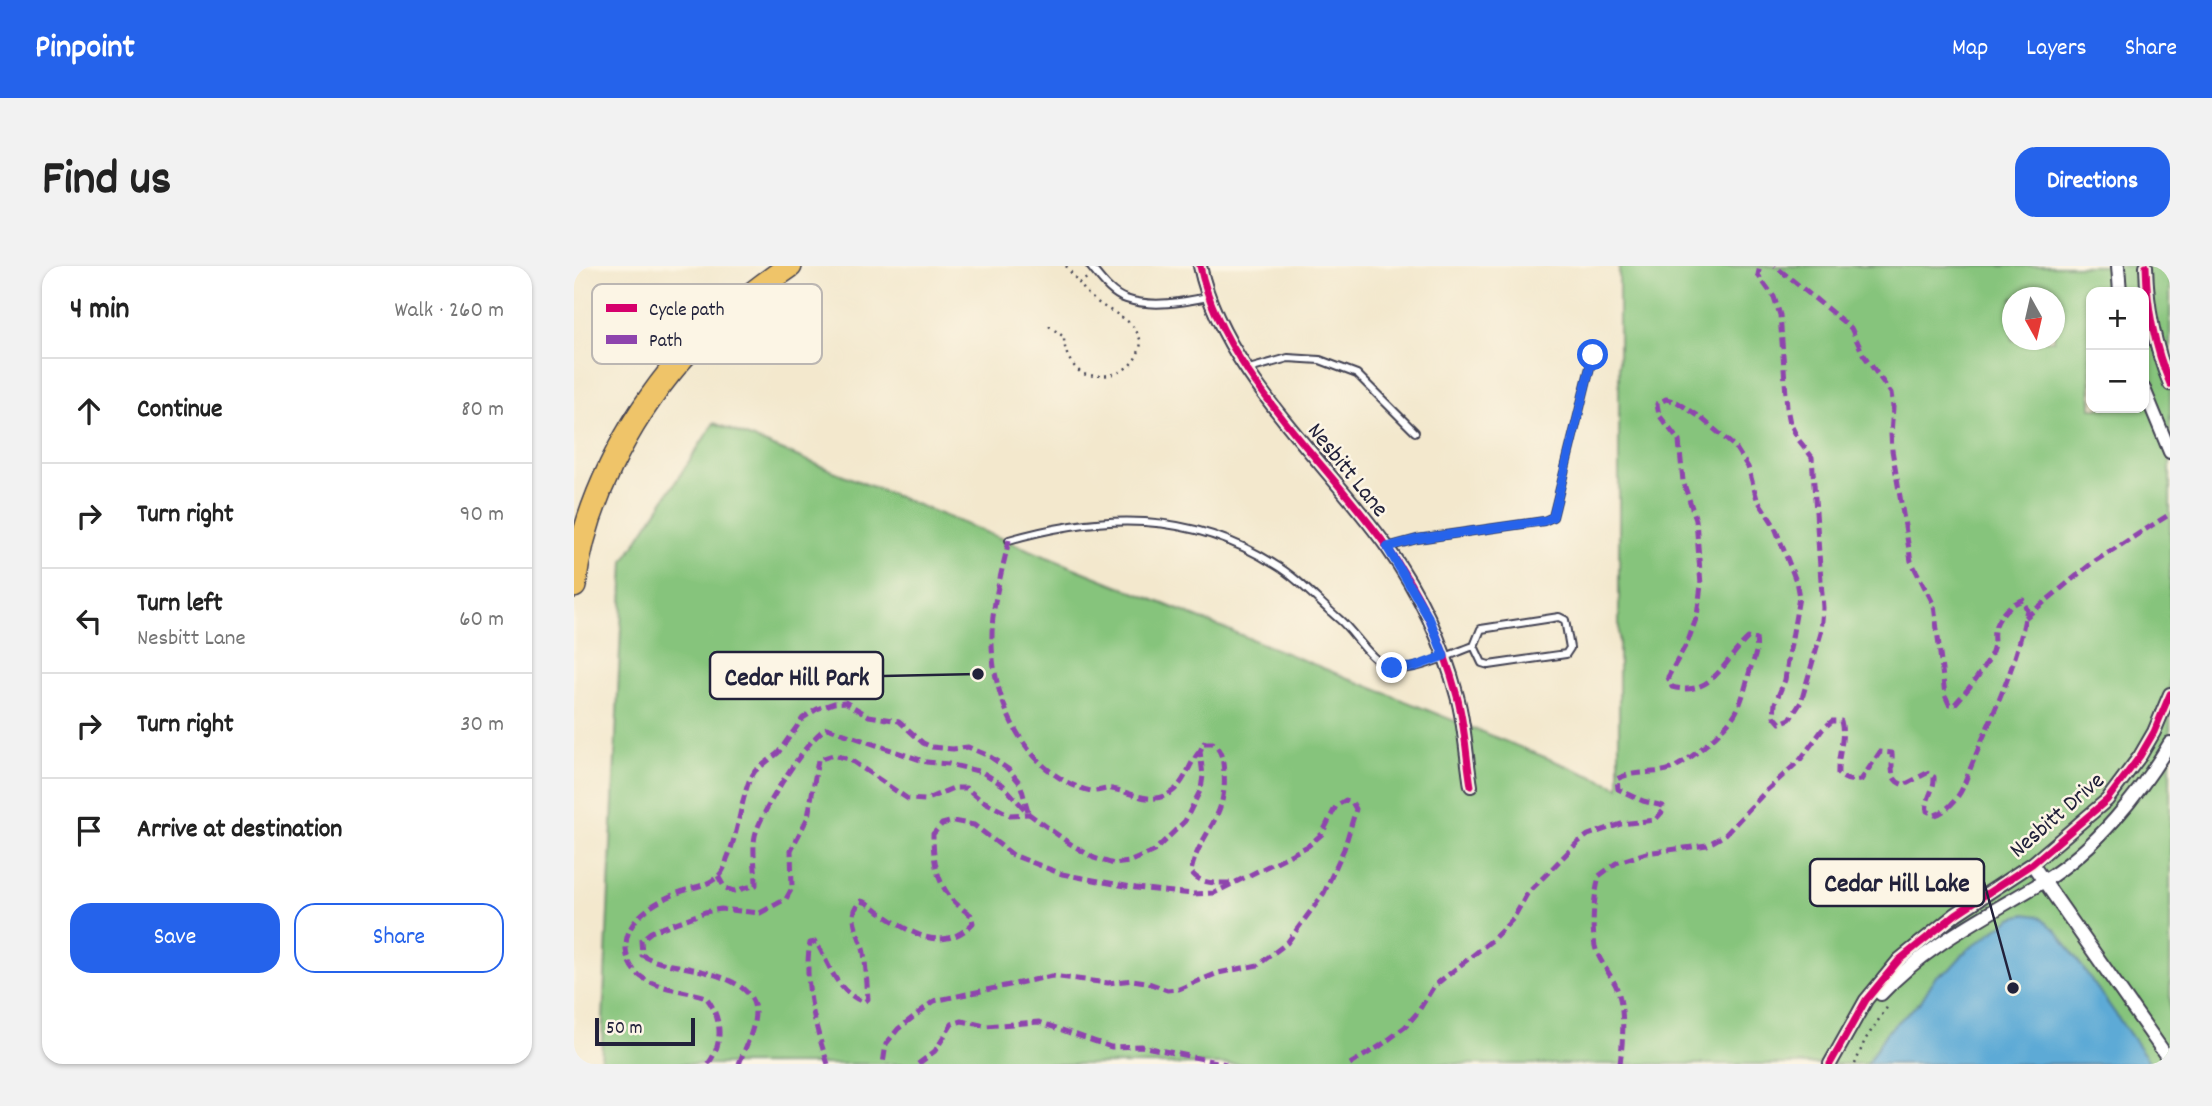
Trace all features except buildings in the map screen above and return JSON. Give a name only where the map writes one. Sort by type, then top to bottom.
[{"type":"highway","points":[[765,284],[790,266]]},
{"type":"highway","points":[[574,586],[587,525],[607,475],[653,396],[677,364]]},
{"type":"street","name":"Nesbitt Lane","points":[[1200,266],[1208,297],[1223,332],[1269,400],[1387,547],[1430,620],[1458,698],[1471,786]]},
{"type":"street","points":[[2118,266],[2120,287]]},
{"type":"street","points":[[2146,266],[2146,291],[2154,338],[2170,384]]},
{"type":"street","points":[[2149,402],[2170,452]]},
{"type":"street","name":"Nesbitt Drive","points":[[1830,1064],[1867,1000],[1899,960],[1956,914],[2032,864],[2107,800],[2154,732],[2170,694]]},
{"type":"street","name":"Nesbitt Drive","points":[[1844,1037],[1887,988],[1913,964],[2003,903],[2044,881],[2063,867],[2109,825],[2142,786],[2170,743]]},
{"type":"street","points":[[2032,864],[2170,1060]]},
{"type":"lane","points":[[1093,269],[1105,285],[1125,299],[1182,303],[1208,297]]},
{"type":"lane","points":[[1387,547],[1417,539],[1544,521],[1553,517],[1593,355]]},
{"type":"lane","points":[[1249,369],[1288,358],[1320,360],[1357,374],[1415,432]]},
{"type":"lane","points":[[1009,540],[1073,524],[1112,520],[1166,523],[1203,531],[1277,565],[1346,625],[1381,663],[1392,668],[1403,669],[1474,646],[1481,629],[1559,617],[1565,620],[1570,648],[1566,654],[1489,665],[1482,663],[1474,646]]},
{"type":"path","points":[[1049,326],[1064,337],[1064,348],[1068,357],[1083,374],[1108,376],[1127,369],[1135,361],[1141,343],[1134,327],[1126,319],[1090,297],[1066,266]]},
{"type":"path","points":[[1079,284],[1093,269]]},
{"type":"path","points":[[1855,1064],[1865,1040],[1891,1002]]},
{"type":"green space","points":[[1619,266],[2170,266],[2170,1064],[601,1064],[624,561],[714,423],[1619,787]]},
{"type":"water","points":[[2025,914],[2038,916],[2056,930],[2151,1064],[1867,1064],[1886,1033],[1921,1001],[1936,976],[1949,970],[1966,951],[2012,918]]},
{"type":"marked path","points":[[1350,1064],[1405,1027],[1434,986],[1491,941],[1513,919],[1527,894],[1577,843],[1588,835],[1621,824],[1655,820],[1664,810],[1663,806],[1643,801],[1618,789],[1617,779],[1632,774],[1668,770],[1682,763],[1717,734],[1738,707],[1755,655],[1756,639],[1748,638],[1716,675],[1697,687],[1672,687],[1668,677],[1688,641],[1697,616],[1701,585],[1696,520],[1683,481],[1679,441],[1659,415],[1657,404],[1666,399],[1677,402],[1700,417],[1735,447],[1748,467],[1757,499],[1774,525],[1796,581],[1799,597],[1785,680],[1775,703],[1774,716],[1780,723],[1790,719],[1801,702],[1821,633],[1823,608],[1812,457],[1790,423],[1780,315],[1774,297],[1758,275],[1760,266]]},
{"type":"marked path","points":[[1620,1064],[1623,1034],[1621,1003],[1615,984],[1596,951],[1594,937],[1594,911],[1599,876],[1616,863],[1646,853],[1707,845],[1725,835],[1766,791],[1800,760],[1832,721],[1841,721],[1842,728],[1838,774],[1849,780],[1861,780],[1880,752],[1892,753],[1892,772],[1899,783],[1904,785],[1927,773],[1934,777],[1927,811],[1935,815],[1944,811],[1956,799],[1964,785],[2014,661],[2027,610],[2023,600],[2005,611],[1998,620],[1994,646],[1987,662],[1955,704],[1949,704],[1945,695],[1934,605],[1911,561],[1892,450],[1891,393],[1863,354],[1851,328],[1775,266]]},
{"type":"marked path","points":[[2025,618],[2092,563],[2170,514]]},
{"type":"marked path","points":[[1009,540],[994,611],[993,659],[1005,708],[1030,751],[1047,769],[1068,783],[1091,791],[1112,789],[1150,798],[1165,796],[1173,791],[1200,751]]},
{"type":"marked path","points":[[708,1064],[717,1048],[719,1030],[715,1013],[706,997],[668,988],[645,979],[629,962],[627,938],[637,919],[653,905],[708,883],[722,872],[734,839],[749,781],[755,771],[778,753],[803,718],[817,709],[845,702],[869,716],[899,721],[923,743],[932,747],[968,747],[989,756],[1008,769],[1020,783],[1028,811]]},
{"type":"marked path","points":[[718,876],[725,888],[734,891],[756,885],[754,848],[758,826],[797,760],[808,745],[827,728],[926,762],[982,772],[1003,785],[1029,814],[1069,843],[1094,858],[1114,864],[1129,862],[1154,851],[1185,821],[1201,789],[1203,776],[1200,751],[1204,743],[1213,743],[1218,749],[1224,773],[1222,803],[1191,872],[1204,881],[1231,883]]},
{"type":"marked path","points":[[739,1064],[755,1018],[753,1001],[747,993],[739,985],[716,975],[647,958],[642,955],[641,940],[651,932],[705,912],[721,909],[760,913],[786,899],[792,888],[791,850],[808,817],[818,760],[833,755],[849,759],[908,799],[925,800],[953,788],[966,788],[981,800],[1010,815],[1029,814]]},
{"type":"marked path","points":[[828,1064],[809,989],[810,943],[816,942],[840,985],[864,1002],[868,999],[865,959],[854,920],[856,907],[861,901],[906,929],[929,938],[951,937],[973,923],[971,915],[952,899],[940,880],[933,834],[942,824],[953,821],[974,825],[1013,855],[1062,874],[1136,888],[1192,894],[1214,893],[1308,846],[1322,834],[1336,806],[1346,800],[1352,802],[1356,809],[1344,849],[1324,893],[1287,943],[1258,965],[1218,973],[1179,989],[1167,990],[1133,980],[1108,983],[1052,976],[934,1001],[898,1029],[886,1044],[883,1064]]},
{"type":"marked path","points":[[918,1064],[935,1051],[952,1024],[962,1021],[986,1026],[1039,1022],[1111,1047],[1141,1046],[1226,1064]]},
{"type":"cycle path","points":[[1200,266],[1212,305],[1230,342],[1253,378],[1387,547],[1420,600],[1445,657],[1457,696],[1471,786]]},
{"type":"cycle path","points":[[2146,266],[2152,326],[2170,384]]},
{"type":"cycle path","points":[[1830,1064],[1866,1000],[1899,960],[1956,914],[2032,864],[2107,800],[2140,756],[2154,732],[2170,694]]},
{"type":"place","name":"Cedar Hill Park","points":[[978,674]]},
{"type":"place","name":"Cedar Hill Lake","points":[[2013,988]]},
{"type":"route","points":[[1392,668],[1414,667],[1444,656],[1430,620],[1387,547],[1417,539],[1544,521],[1553,517],[1593,355]]}]
